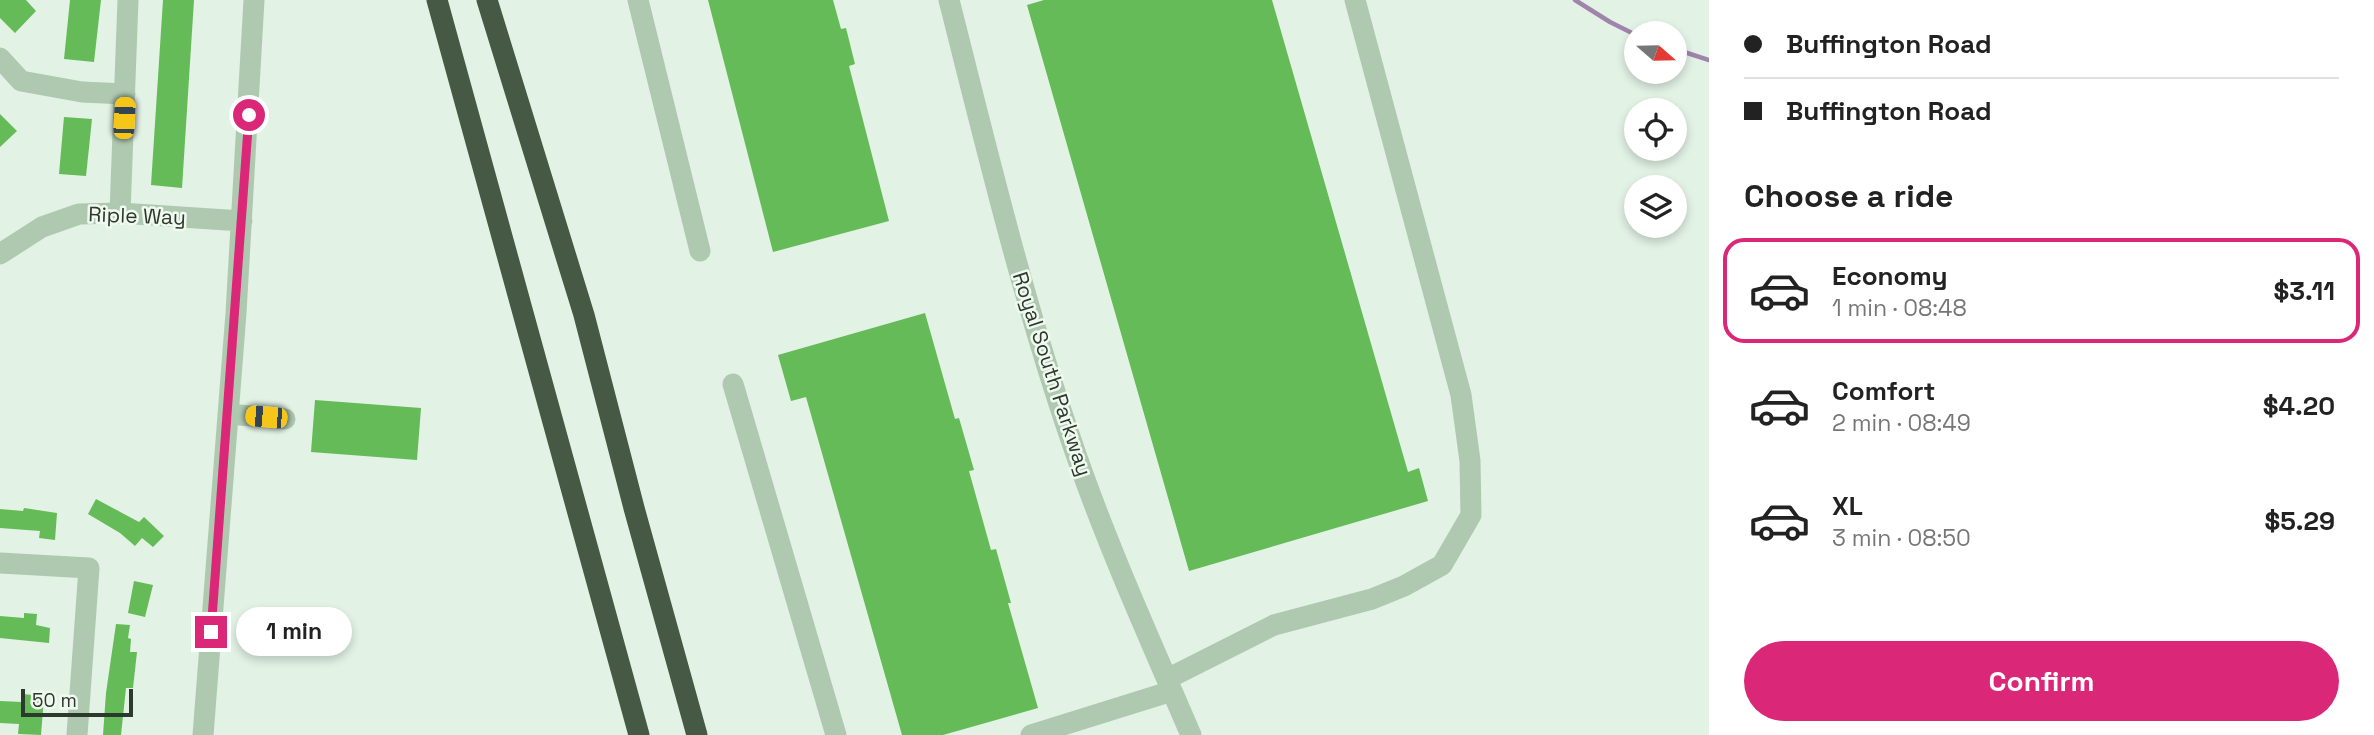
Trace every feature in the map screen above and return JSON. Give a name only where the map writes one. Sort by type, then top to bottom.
[{"type":"highway","points":[[437,0],[639,735]]},
{"type":"highway","points":[[487,0],[584,315],[697,735]]},
{"type":"street","points":[[120,213],[128,0]]},
{"type":"street","points":[[203,735],[242,221],[254,0]]},
{"type":"street","points":[[638,0],[700,251]]},
{"type":"street","name":"Royal South Parkway","points":[[949,0],[1010,238],[1078,461],[1191,735]]},
{"type":"street","points":[[1031,735],[1170,685],[1274,625],[1371,599],[1404,586],[1442,565],[1471,515],[1470,461],[1461,395],[1355,0]]},
{"type":"street","points":[[0,58],[21,81],[82,92],[125,94]]},
{"type":"street","name":"Riple Way","points":[[0,254],[42,226],[79,214],[120,213],[242,221]]},
{"type":"street","points":[[733,384],[836,735]]},
{"type":"street","points":[[228,414],[285,419]]},
{"type":"street","points":[[0,562],[89,568],[77,735]]},
{"type":"building","points":[[0,0],[26,0],[36,11],[15,33],[0,18]]},
{"type":"building","points":[[70,0],[101,0],[94,62],[64,59]]},
{"type":"building","points":[[163,0],[194,0],[182,188],[151,185]]},
{"type":"building","points":[[708,0],[833,0],[841,29],[846,28],[855,64],[849,66],[889,221],[773,252]]},
{"type":"building","points":[[1044,0],[1272,0],[1408,472],[1419,468],[1428,501],[1189,571],[1027,5]]},
{"type":"building","points":[[0,114],[17,131],[0,147]]},
{"type":"building","points":[[64,117],[92,119],[86,176],[59,174]]},
{"type":"building","points":[[925,313],[955,419],[959,418],[974,470],[969,471],[991,550],[996,549],[1011,603],[1008,603],[1038,708],[943,735],[902,735],[806,397],[791,401],[778,355]]},
{"type":"building","points":[[315,400],[421,408],[417,460],[311,452]]},
{"type":"building","points":[[96,499],[139,522],[144,517],[164,536],[153,547],[142,538],[135,546],[120,533],[88,514]]},
{"type":"building","points":[[24,508],[57,513],[55,540],[39,538],[40,531],[0,528],[0,509],[23,511]]},
{"type":"building","points":[[134,581],[153,585],[145,617],[128,613]]},
{"type":"building","points":[[24,613],[37,614],[36,625],[50,628],[49,643],[0,638],[0,616],[24,618]]},
{"type":"building","points":[[116,624],[130,625],[130,652],[137,652],[133,688],[126,688],[121,735],[103,735],[106,693]]},
{"type":"building","points":[[23,694],[44,698],[41,735],[18,734],[19,724],[0,723],[0,701],[22,702]]},
{"type":"waterway","points":[[1575,0],[1624,29]]},
{"type":"waterway","points":[[1687,53],[1709,60]]},
{"type":"route","points":[[211,632],[249,115]]}]
